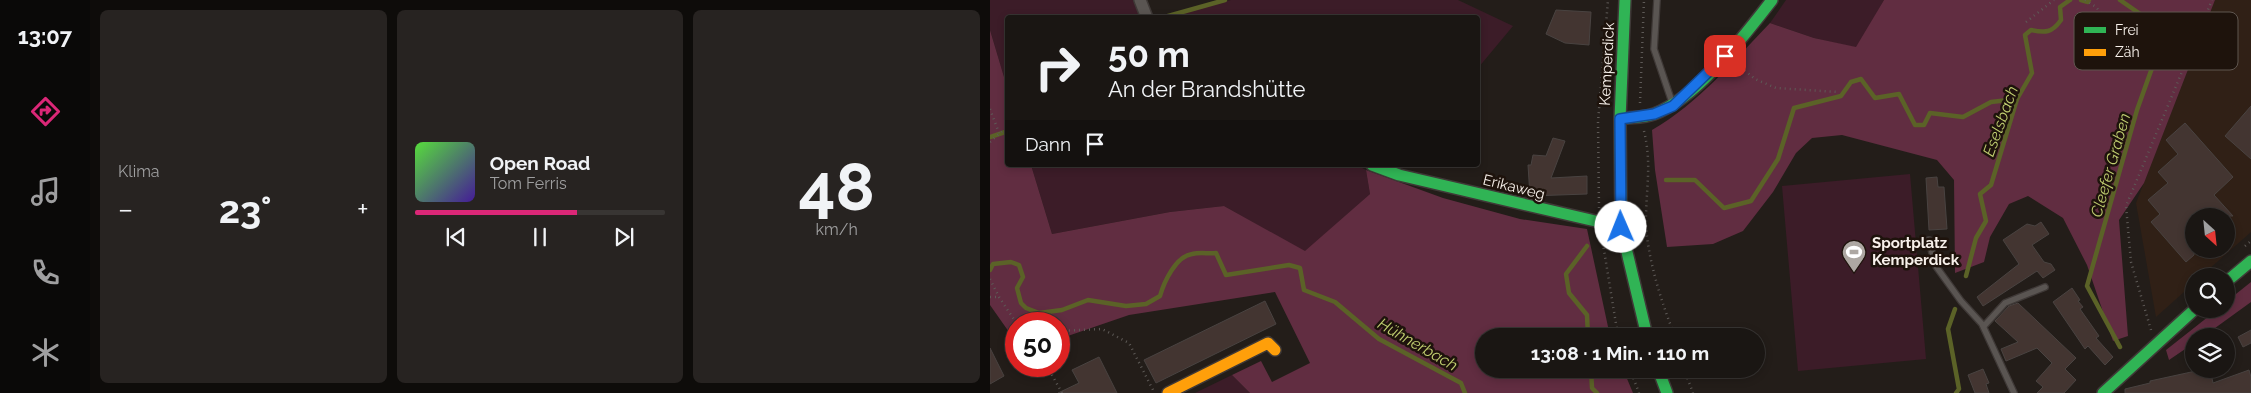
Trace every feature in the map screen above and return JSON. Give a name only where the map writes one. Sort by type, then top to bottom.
[{"type":"street","points":[[1140,0],[1146,15]]},
{"type":"street","name":"Kemperdick","points":[[1626,0],[1620,119],[1621,227],[1645,328]]},
{"type":"street","points":[[1620,119],[1654,114],[1673,106],[1725,56],[1749,30],[1772,0]]},
{"type":"street","name":"Erikaweg","points":[[1377,167],[1399,175],[1599,224],[1621,227]]},
{"type":"street","points":[[2235,274],[2251,261]]},
{"type":"street","points":[[2103,393],[2185,318]]},
{"type":"street","points":[[1168,393],[1268,343],[1275,350]]},
{"type":"street","points":[[1661,378],[1667,393]]},
{"type":"lane","points":[[1657,0],[1654,49],[1673,106]]},
{"type":"lane","points":[[1929,240],[1935,264],[1984,326],[2014,393]]},
{"type":"lane","points":[[1984,326],[2006,303],[2044,287]]},
{"type":"path","points":[[1608,0],[1598,122],[1599,224],[1617,328]]},
{"type":"path","points":[[1644,0],[1639,101],[1647,144],[1649,183],[1646,221],[1664,310],[1672,328]]},
{"type":"path","points":[[2026,22],[2054,0]]},
{"type":"path","points":[[2085,0],[2100,12]]},
{"type":"path","points":[[2207,12],[2212,0]]},
{"type":"path","points":[[1725,56],[1755,78],[1776,88],[1838,92]]},
{"type":"path","points":[[2158,341],[2152,332],[2131,262],[2126,206],[2183,70]]},
{"type":"path","points":[[990,110],[999,133]]},
{"type":"path","points":[[990,142],[1005,128]]},
{"type":"path","points":[[991,280],[999,298],[1009,312]]},
{"type":"path","points":[[990,297],[999,298]]},
{"type":"path","points":[[1070,330],[1102,329],[1129,343],[1154,390],[1159,393]]},
{"type":"path","points":[[1053,377],[1062,393]]},
{"type":"path","points":[[1634,378],[1640,393]]},
{"type":"path","points":[[1687,378],[1692,393]]},
{"type":"shaded area","points":[[990,0],[1133,0],[1139,15],[1005,15],[1005,80],[990,30]]},
{"type":"shaded area","points":[[1231,0],[1458,0],[1513,26],[1480,66],[1480,15],[1165,15]]},
{"type":"shaded area","points":[[1786,0],[1884,0],[1857,48],[1814,38],[1770,23]]},
{"type":"shaded area","points":[[1884,0],[2215,0],[2210,12],[2074,12],[2074,70],[2188,70],[2144,183],[2119,220],[2128,336],[2113,341],[2087,265],[2063,218],[2028,196],[2009,204],[1990,237],[1984,262],[1955,273],[1954,180],[1937,160],[1842,135],[1812,138],[1796,153],[1773,192],[1743,231],[1713,244],[1667,247],[1655,170],[1652,130],[1700,94],[1770,23],[1814,38],[1856,47]]},
{"type":"shaded area","points":[[2215,0],[2251,0],[2251,232],[2235,246],[2235,208],[2185,208],[2185,258],[2221,258],[2210,268],[2185,268],[2185,291],[2156,317],[2136,203],[2188,70],[2238,70],[2238,12],[2210,12]]},
{"type":"shaded area","points":[[990,30],[1005,80],[1005,167],[1032,167],[1052,234],[1170,212],[1224,206],[1305,251],[1370,194],[1366,170],[1443,198],[1520,219],[1587,229],[1608,328],[1475,328],[1475,378],[1627,378],[1633,393],[1250,393],[1232,375],[1261,361],[1272,382],[1310,363],[1275,292],[1129,315],[1070,335],[1070,312],[1005,312],[1005,326],[990,305]]},
{"type":"shaded area","points":[[1032,167],[1360,167],[1366,170],[1370,194],[1305,252],[1224,206],[1170,212],[1052,234]]},
{"type":"shaded area","name":"Sportplatz Kemperdick","points":[[1910,174],[1926,359],[1798,371],[1782,186]]},
{"type":"shaded area","points":[[2251,282],[2251,302],[2235,314],[2235,295]]},
{"type":"shaded area","points":[[2207,318],[2229,318],[2215,328],[2194,328]]},
{"type":"shaded area","points":[[2185,335],[2185,349],[2169,360],[2166,350]]},
{"type":"shaded area","points":[[1232,375],[1250,393],[1195,393]]},
{"type":"building","points":[[1556,10],[1591,12],[1589,45],[1565,43],[1546,34]]},
{"type":"building","points":[[2251,106],[2251,159],[2225,136]]},
{"type":"building","points":[[2185,123],[2233,177],[2214,195],[2226,208],[2185,208],[2185,258],[2191,258],[2186,262],[2151,222],[2160,214],[2148,200],[2168,183],[2158,172],[2178,154],[2166,140]]},
{"type":"building","points":[[1553,138],[1565,141],[1551,178],[1587,176],[1587,194],[1530,196],[1528,165],[1531,165],[1533,155],[1546,156]]},
{"type":"building","points":[[1937,177],[1938,187],[1944,187],[1947,229],[1929,230],[1926,178]]},
{"type":"building","points":[[2041,222],[2049,234],[2032,245],[2044,262],[2051,264],[2055,270],[2043,278],[2037,271],[1983,306],[1977,297],[2019,264],[2003,240],[2027,224],[2035,226]]},
{"type":"building","points":[[2072,288],[2083,307],[2080,309],[2099,336],[2096,338],[2113,357],[2105,365],[2088,346],[2085,349],[2053,302]]},
{"type":"building","points":[[1265,301],[1276,324],[1156,383],[1144,360]]},
{"type":"building","points":[[2018,303],[2076,358],[2065,369],[2076,380],[2064,393],[2037,393],[2043,387],[2036,381],[2052,363],[2037,348],[2006,361],[2001,349],[2018,342],[1995,321],[2009,306]]},
{"type":"building","points":[[2251,330],[2251,343],[2243,347],[2238,337]]},
{"type":"building","points":[[990,348],[1004,376],[990,384]]},
{"type":"building","points":[[1099,357],[1117,393],[1058,393],[1079,383],[1072,370]]},
{"type":"building","points":[[1983,369],[1989,383],[1986,384],[1989,393],[1975,393],[1968,375]]},
{"type":"building","points":[[2249,370],[2251,393],[2125,393],[2125,389],[2150,383],[2150,381],[2185,373],[2185,378],[2212,378],[2213,383],[2227,378],[2235,378],[2235,375]]},
{"type":"waterway","points":[[1172,15],[1225,0]]},
{"type":"waterway","name":"Eselsbach","points":[[1966,276],[1976,238],[1986,221],[1980,194],[1991,185],[2017,99],[2032,73],[2025,35],[2031,30],[2040,32],[2051,30],[2061,20],[2060,7],[2070,0]]},
{"type":"waterway","name":"Eselsbach","points":[[2081,0],[2088,2],[2089,0]]},
{"type":"waterway","name":"Cleefer Graben","points":[[2120,0],[2137,12]]},
{"type":"waterway","name":"Cleefer Graben","points":[[2120,347],[2087,286],[2137,110],[2151,70]]},
{"type":"waterway","points":[[1666,180],[1695,180],[1724,208],[1751,201],[1778,159],[1794,108],[1841,96],[1851,82],[1861,79],[1875,98],[1899,94],[1915,125],[1924,125],[1930,113],[1963,117],[1991,102],[2017,99]]},
{"type":"waterway","points":[[990,137],[1005,132]]},
{"type":"waterway","points":[[1587,246],[1566,274],[1569,293],[1587,315],[1588,328]]},
{"type":"waterway","name":"Hühnerbach","points":[[990,270],[993,264],[1011,262],[1019,265],[1023,277],[1017,288],[1021,303],[1026,308],[1039,313],[1062,310],[1088,300],[1126,306],[1146,304],[1160,296],[1164,284],[1176,264],[1181,259],[1192,254],[1216,253],[1226,275],[1289,265],[1300,268],[1304,290],[1335,302],[1379,339],[1461,383],[1465,393]]},
{"type":"waterway","name":"Eselsbach","points":[[1955,309],[1948,329],[1959,389],[1956,393]]},
{"type":"waterway","points":[[1591,378],[1592,388],[1597,393]]},
{"type":"traffic: fast","points":[[1625,0],[1620,119],[1621,227],[1645,328]]},
{"type":"traffic: fast","points":[[1620,119],[1654,114],[1687,95],[1719,65],[1772,0]]},
{"type":"traffic: fast","points":[[1377,167],[1399,175],[1621,227]]},
{"type":"traffic: fast","points":[[2235,274],[2251,261]]},
{"type":"traffic: fast","points":[[2103,393],[2185,318]]},
{"type":"traffic: fast","points":[[1661,378],[1667,393]]},
{"type":"traffic: slow","points":[[1168,393],[1268,343],[1275,350]]},
{"type":"place","name":"Sportplatz Kemperdick","points":[[1854,273]]},
{"type":"route","points":[[1621,227],[1620,119],[1654,114],[1673,106],[1725,56]]}]
